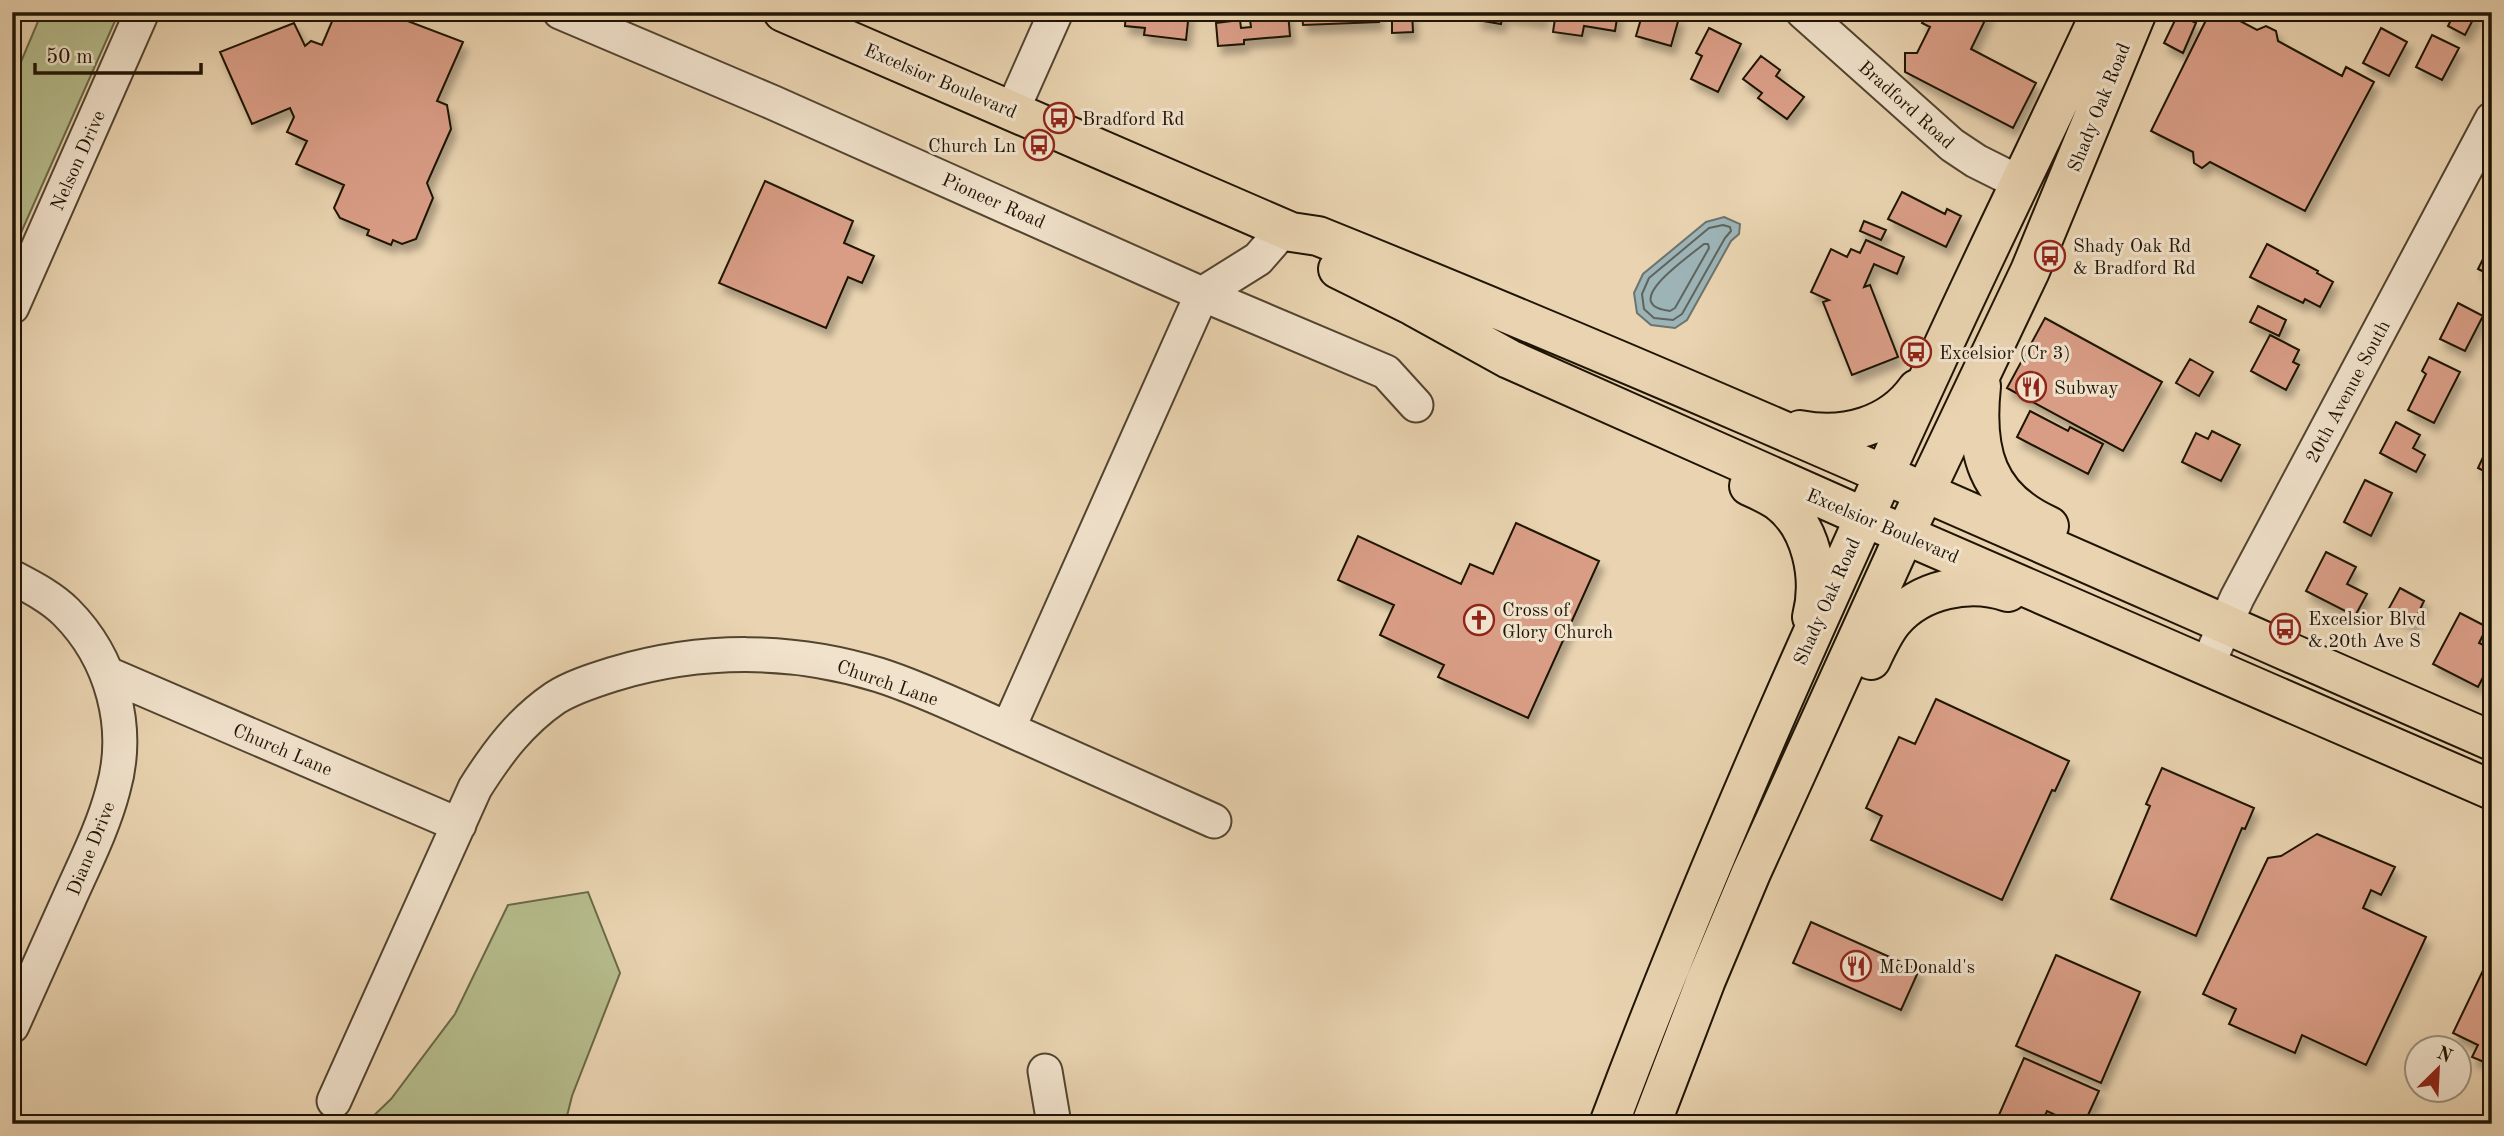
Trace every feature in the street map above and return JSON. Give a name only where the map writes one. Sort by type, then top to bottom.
[{"type":"main road","name":"Excelsior Boulevard","points":[[783,12],[1288,230],[1318,236],[1467,296],[1885,474],[2492,741]]},
{"type":"main road","name":"Shady Oak Road","points":[[1609,1124],[1717,854],[1804,650],[2101,12]]},
{"type":"main road","name":"Shady Oak Road","points":[[1651,1124],[1706,980],[1751,873],[1905,534],[2030,271],[2137,12]]},
{"type":"main road","name":"Excelsior Boulevard","points":[[1288,230],[1309,254],[1413,306],[1509,359],[1864,517],[2492,790]]},
{"type":"main road","points":[[1509,359],[1611,424],[1779,502],[1803,531],[1817,587],[1804,650]]},
{"type":"main road","points":[[1767,424],[1819,434],[1861,429],[1882,421],[1906,404],[1935,364]]},
{"type":"main road","points":[[1982,374],[1979,406],[1984,457],[1992,480],[2016,509],[2133,564],[2225,624]]},
{"type":"main road","points":[[1780,813],[1816,776],[1877,647],[1892,622],[1917,601],[1939,591],[1958,587],[1996,587],[2138,635]]},
{"type":"street","name":"Nelson Drive","points":[[12,307],[142,12]]},
{"type":"street","name":"Pioneer Road","points":[[560,12],[774,103],[1202,294],[1385,372],[1416,405]]},
{"type":"street","points":[[1012,110],[1056,12]]},
{"type":"street","name":"Bradford Road","points":[[1803,12],[1952,145],[2020,183]]},
{"type":"street","name":"20th Avenue South","points":[[2207,666],[2225,624],[2492,119]]},
{"type":"street","points":[[1007,729],[1202,294],[1258,259],[1288,230]]},
{"type":"street","name":"Diane Drive","points":[[12,578],[36,589],[65,611],[90,641],[108,674],[118,710],[120,750],[114,787],[102,824],[12,1026]]},
{"type":"street","name":"Church Lane","points":[[334,1101],[475,788],[497,753],[524,722],[558,696],[596,680],[651,663],[710,655],[767,654],[825,661],[880,675],[1214,821]]},
{"type":"street","name":"Church Lane","points":[[108,674],[459,825]]},
{"type":"street","points":[[1045,1071],[1054,1124]]},
{"type":"green space","points":[[42,12],[119,12],[12,253],[12,83]]},
{"type":"green space","points":[[588,892],[620,973],[572,1096],[565,1124],[365,1124],[391,1099],[455,1014],[508,905]]},
{"type":"water","points":[[1724,217],[1740,224],[1739,234],[1731,241],[1687,320],[1675,328],[1651,325],[1637,313],[1634,293],[1643,274],[1706,222]]},
{"type":"building","points":[[336,12],[384,12],[463,42],[437,101],[447,105],[451,129],[427,183],[433,198],[416,239],[402,244],[393,240],[391,245],[367,235],[369,230],[340,218],[334,208],[344,185],[296,164],[307,141],[287,132],[294,117],[290,108],[252,124],[220,52],[294,23],[305,46],[311,41],[322,45]]},
{"type":"building","points":[[1126,12],[1189,12],[1186,40],[1144,35],[1145,28],[1125,26]]},
{"type":"building","points":[[1249,12],[1288,12],[1290,36],[1244,40],[1244,44],[1218,46],[1216,23],[1240,20],[1241,28],[1251,27]]},
{"type":"building","points":[[1302,12],[1378,12],[1379,22],[1303,25]]},
{"type":"building","points":[[1392,12],[1412,12],[1413,32],[1392,33]]},
{"type":"building","points":[[1478,12],[1544,12],[1543,20],[1503,14],[1501,24],[1477,20]]},
{"type":"building","points":[[1556,12],[1618,12],[1615,31],[1584,26],[1582,36],[1553,32]]},
{"type":"building","points":[[1643,12],[1658,12],[1679,18],[1671,46],[1636,36]]},
{"type":"building","points":[[1928,12],[1989,12],[1971,49],[2036,83],[2013,128],[1905,72],[1905,53],[1917,53],[1930,27],[1922,23]]},
{"type":"building","points":[[2210,12],[2223,12],[2257,30],[2266,26],[2276,31],[2278,41],[2342,76],[2346,67],[2374,82],[2305,211],[2210,162],[2202,168],[2194,163],[2193,152],[2151,131]]},
{"type":"building","points":[[2441,12],[2477,12],[2465,35],[2448,26],[2452,18]]},
{"type":"building","points":[[2178,14],[2196,23],[2183,53],[2164,43]]},
{"type":"building","points":[[1709,28],[1741,44],[1718,92],[1691,79],[1702,56],[1696,53]]},
{"type":"building","points":[[2381,28],[2407,42],[2389,76],[2363,63]]},
{"type":"building","points":[[2432,35],[2459,48],[2442,80],[2416,67]]},
{"type":"building","points":[[1761,56],[1780,70],[1776,76],[1804,97],[1787,119],[1758,98],[1762,93],[1743,79]]},
{"type":"building","points":[[765,181],[853,221],[844,243],[874,256],[862,283],[848,277],[826,328],[719,283]]},
{"type":"building","points":[[1902,192],[1945,214],[1947,209],[1961,216],[1946,247],[1888,219]]},
{"type":"building","points":[[1864,221],[1886,230],[1881,240],[1860,231]]},
{"type":"building","points":[[1866,240],[1904,257],[1897,274],[1874,264],[1864,287],[1870,285],[1898,357],[1852,375],[1823,302],[1829,300],[1811,292],[1831,249],[1847,257],[1851,249],[1860,253]]},
{"type":"building","points":[[2492,241],[2492,276],[2478,269]]},
{"type":"building","points":[[2267,244],[2333,282],[2320,307],[2305,299],[2303,303],[2250,277]]},
{"type":"building","points":[[2458,303],[2483,316],[2465,351],[2440,339]]},
{"type":"building","points":[[2258,306],[2286,320],[2279,336],[2250,322]]},
{"type":"building","points":[[2045,318],[2162,382],[2123,451],[2007,388]]},
{"type":"building","points":[[2270,335],[2299,350],[2293,362],[2299,365],[2286,390],[2251,371]]},
{"type":"building","points":[[2429,357],[2460,372],[2434,423],[2408,410],[2426,374],[2422,371]]},
{"type":"building","points":[[2190,359],[2213,372],[2199,396],[2176,383]]},
{"type":"building","points":[[2030,411],[2068,431],[2070,427],[2103,444],[2088,474],[2017,437]]},
{"type":"building","points":[[2396,422],[2420,435],[2413,448],[2425,455],[2416,472],[2380,453]]},
{"type":"building","points":[[2212,431],[2240,445],[2221,481],[2182,462],[2196,433],[2208,439]]},
{"type":"building","points":[[2484,455],[2492,459],[2490,474],[2478,468]]},
{"type":"building","points":[[2365,480],[2392,493],[2371,536],[2344,522]]},
{"type":"building","name":"Cross of Glory Church","points":[[1516,523],[1599,561],[1528,718],[1438,677],[1444,665],[1380,635],[1394,605],[1338,580],[1358,536],[1461,584],[1470,564],[1493,574]]},
{"type":"building","points":[[2326,552],[2356,567],[2347,584],[2367,594],[2355,616],[2306,591]]},
{"type":"building","points":[[2400,588],[2424,601],[2413,624],[2388,610]]},
{"type":"building","points":[[2460,613],[2487,627],[2479,643],[2492,649],[2492,660],[2478,687],[2433,664]]},
{"type":"building","points":[[1936,699],[2069,761],[2055,791],[2052,790],[2002,900],[1871,840],[1882,816],[1866,808],[1899,737],[1915,744]]},
{"type":"building","points":[[2162,768],[2254,808],[2245,829],[2242,828],[2196,936],[2111,899],[2150,806],[2146,804]]},
{"type":"building","points":[[2317,834],[2395,867],[2381,895],[2371,890],[2363,908],[2426,937],[2366,1065],[2302,1035],[2295,1053],[2229,1024],[2236,1009],[2203,994],[2268,858],[2281,856]]},
{"type":"building","name":"McDonald's","points":[[1811,922],[1919,970],[1901,1010],[1793,963]]},
{"type":"building","points":[[2056,955],[2140,992],[2101,1083],[2016,1046]]},
{"type":"building","points":[[2488,960],[2492,962],[2492,1046],[2484,1062],[2472,1057],[2478,1045],[2472,1042],[2472,1034],[2453,1033]]},
{"type":"building","points":[[2024,1058],[2099,1091],[2084,1124],[2075,1124],[2047,1111],[2041,1124],[1995,1124]]},
{"type":"place","name":"Bradford Rd","points":[[1059,118]]},
{"type":"place","name":"Church Ln","points":[[1039,145]]},
{"type":"place","name":"Shady Oak Rd & Bradford Rd","points":[[2050,256]]},
{"type":"place","name":"Excelsior (Cr 3)","points":[[1916,352]]},
{"type":"place","name":"Subway","points":[[2031,387]]},
{"type":"place","name":"Cross of Glory Church","points":[[1479,620]]},
{"type":"place","name":"Excelsior Blvd & 20th Ave S","points":[[2285,629]]},
{"type":"place","name":"McDonald's","points":[[1856,966]]}]
